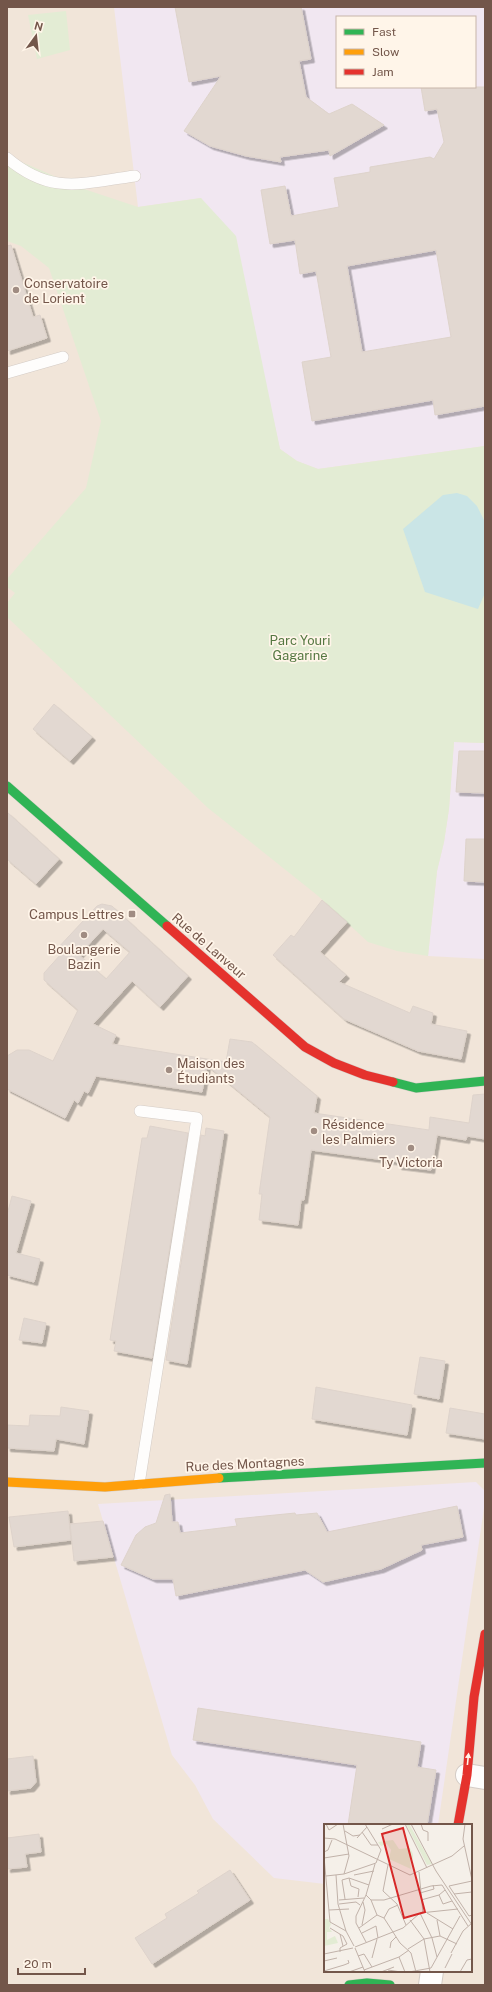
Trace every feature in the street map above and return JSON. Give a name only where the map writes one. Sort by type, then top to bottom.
[{"type":"street","name":"Rue de Lanveur","points":[[7,786],[305,1047],[334,1063],[365,1075],[416,1088],[485,1082]]},
{"type":"street","name":"Rue des Montagnes","points":[[7,1482],[104,1487],[202,1479],[485,1463]]},
{"type":"street","points":[[458,1824],[476,1777],[485,1634]]},
{"type":"street","points":[[430,1985],[432,1972]]},
{"type":"street","points":[[361,1984],[390,1985]]},
{"type":"lane","points":[[7,158],[18,168],[37,179],[59,185],[135,176]]},
{"type":"lane","points":[[7,373],[63,357]]},
{"type":"lane","points":[[139,1484],[197,1118],[140,1111]]},
{"type":"shaded area","points":[[7,7],[485,7],[485,1985],[7,1985]]},
{"type":"shaded area","points":[[114,7],[485,7],[485,446],[318,469],[297,461],[280,449],[269,400],[201,198],[138,207]]},
{"type":"shaded area","points":[[454,742],[485,743],[485,959],[428,956],[437,871],[444,842],[449,809]]},
{"type":"shaded area","points":[[476,1482],[485,1491],[485,1501],[438,1824],[324,1824],[324,1884],[274,1878],[213,1819],[195,1785],[172,1755],[98,1504]]},
{"type":"green space","points":[[66,11],[70,50],[37,59],[28,15]]},
{"type":"green space","name":"Parc Youri Gagarine","points":[[7,160],[17,160],[84,189],[138,207],[201,198],[236,236],[280,449],[297,461],[318,469],[485,446],[485,743],[454,742],[449,809],[444,842],[437,871],[428,956],[397,951],[368,942],[317,895],[208,808],[7,617],[7,603],[15,593],[7,587],[7,579],[86,488],[101,421],[49,268],[21,246],[7,241]]},
{"type":"water","points":[[457,493],[467,496],[477,506],[485,522],[485,593],[478,609],[425,592],[403,529],[443,495]]},
{"type":"building","points":[[175,7],[301,7],[311,59],[299,61],[306,97],[329,114],[352,104],[384,125],[330,156],[329,150],[280,157],[281,162],[246,156],[210,146],[184,131],[221,76],[189,82]]},
{"type":"building","points":[[485,87],[485,406],[435,415],[433,400],[312,421],[302,362],[331,357],[316,271],[300,274],[295,240],[270,244],[261,190],[285,186],[291,216],[339,207],[334,178],[370,172],[370,167],[430,157],[434,159],[444,142],[437,109],[425,111],[421,88]],"holes":[[[436,250],[451,337],[362,352],[347,266]]]},
{"type":"building","name":"Conservatoire de Lorient","points":[[11,245],[33,317],[40,315],[47,338],[7,351],[7,246]]},
{"type":"building","points":[[54,704],[92,737],[70,761],[33,729]]},
{"type":"building","points":[[459,751],[485,751],[485,793],[456,792]]},
{"type":"building","points":[[7,812],[59,859],[36,884],[7,859]]},
{"type":"building","points":[[466,839],[485,839],[485,882],[464,881]]},
{"type":"building","points":[[322,900],[347,922],[320,952],[346,975],[339,982],[410,1013],[413,1006],[433,1013],[431,1024],[467,1031],[461,1059],[418,1051],[344,1019],[273,955],[291,935],[294,937]]},
{"type":"building","points":[[102,904],[112,906],[188,976],[160,1007],[132,981],[93,1024],[116,1035],[112,1044],[226,1062],[230,1039],[252,1042],[317,1096],[314,1113],[429,1130],[430,1117],[469,1123],[473,1095],[485,1094],[485,1139],[467,1136],[466,1140],[437,1135],[431,1170],[398,1166],[399,1162],[311,1150],[304,1200],[301,1200],[298,1225],[259,1220],[262,1194],[259,1194],[270,1117],[207,1065],[202,1092],[96,1076],[88,1093],[84,1091],[78,1103],[74,1100],[65,1118],[7,1089],[7,1056],[17,1050],[29,1050],[53,1061],[78,1010],[44,980],[44,973],[61,954],[56,950],[97,906]],"holes":[[[103,929],[130,952],[106,979],[79,955]]]},
{"type":"building","points":[[150,1126],[188,1133],[152,1358],[114,1351],[116,1341],[110,1340],[142,1138],[147,1138]]},
{"type":"building","points":[[206,1128],[224,1131],[187,1364],[166,1360],[201,1135],[205,1136]]},
{"type":"building","points":[[12,1196],[31,1201],[16,1253],[40,1259],[34,1282],[7,1275],[7,1215]]},
{"type":"building","points":[[24,1318],[46,1323],[42,1343],[19,1340]]},
{"type":"building","points":[[420,1357],[445,1361],[439,1399],[414,1394]]},
{"type":"building","points":[[316,1387],[412,1405],[407,1435],[312,1419]]},
{"type":"building","points":[[61,1407],[89,1411],[84,1444],[56,1439],[54,1451],[7,1448],[7,1425],[29,1426],[30,1415],[60,1416]]},
{"type":"building","points":[[450,1408],[485,1414],[485,1439],[446,1433]]},
{"type":"building","points":[[170,1494],[172,1522],[178,1522],[180,1533],[237,1526],[235,1519],[295,1513],[296,1515],[317,1513],[327,1532],[457,1506],[463,1537],[421,1545],[422,1550],[381,1569],[323,1582],[305,1570],[176,1596],[173,1579],[153,1579],[121,1565],[136,1535],[145,1527],[156,1523],[165,1495]]},
{"type":"building","points":[[68,1511],[71,1540],[14,1547],[9,1517]]},
{"type":"building","points":[[103,1521],[113,1557],[74,1561],[70,1524]]},
{"type":"building","points":[[198,1708],[421,1742],[417,1767],[436,1770],[427,1824],[348,1824],[357,1765],[193,1740]]},
{"type":"building","points":[[33,1756],[36,1782],[31,1788],[7,1791],[7,1759]]},
{"type":"building","points":[[39,1834],[41,1852],[25,1854],[27,1867],[7,1869],[7,1838]]},
{"type":"building","points":[[230,1870],[250,1900],[152,1964],[135,1938],[167,1918],[165,1914],[199,1893],[197,1891]]},
{"type":"traffic: fast","points":[[7,786],[167,926]]},
{"type":"traffic: fast","points":[[393,1082],[416,1088],[485,1081]]},
{"type":"traffic: fast","points":[[219,1478],[485,1463]]},
{"type":"traffic: fast","points":[[349,1985],[367,1983],[390,1985]]},
{"type":"traffic: slow","points":[[7,1482],[105,1487],[219,1478]]},
{"type":"traffic: jam","points":[[167,926],[305,1047],[334,1063],[365,1075],[393,1082]]},
{"type":"traffic: jam","points":[[458,1824],[467,1775],[474,1697],[485,1634]]},
{"type":"place","name":"Conservatoire de Lorient","points":[[16,290]]},
{"type":"place","name":"Campus Lettres","points":[[132,914]]},
{"type":"place","name":"Boulangerie Bazin","points":[[84,935]]},
{"type":"place","name":"Maison des Étudiants","points":[[169,1070]]},
{"type":"place","name":"Résidence les Palmiers","points":[[314,1131]]},
{"type":"place","name":"Ty Victoria","points":[[411,1148]]}]
